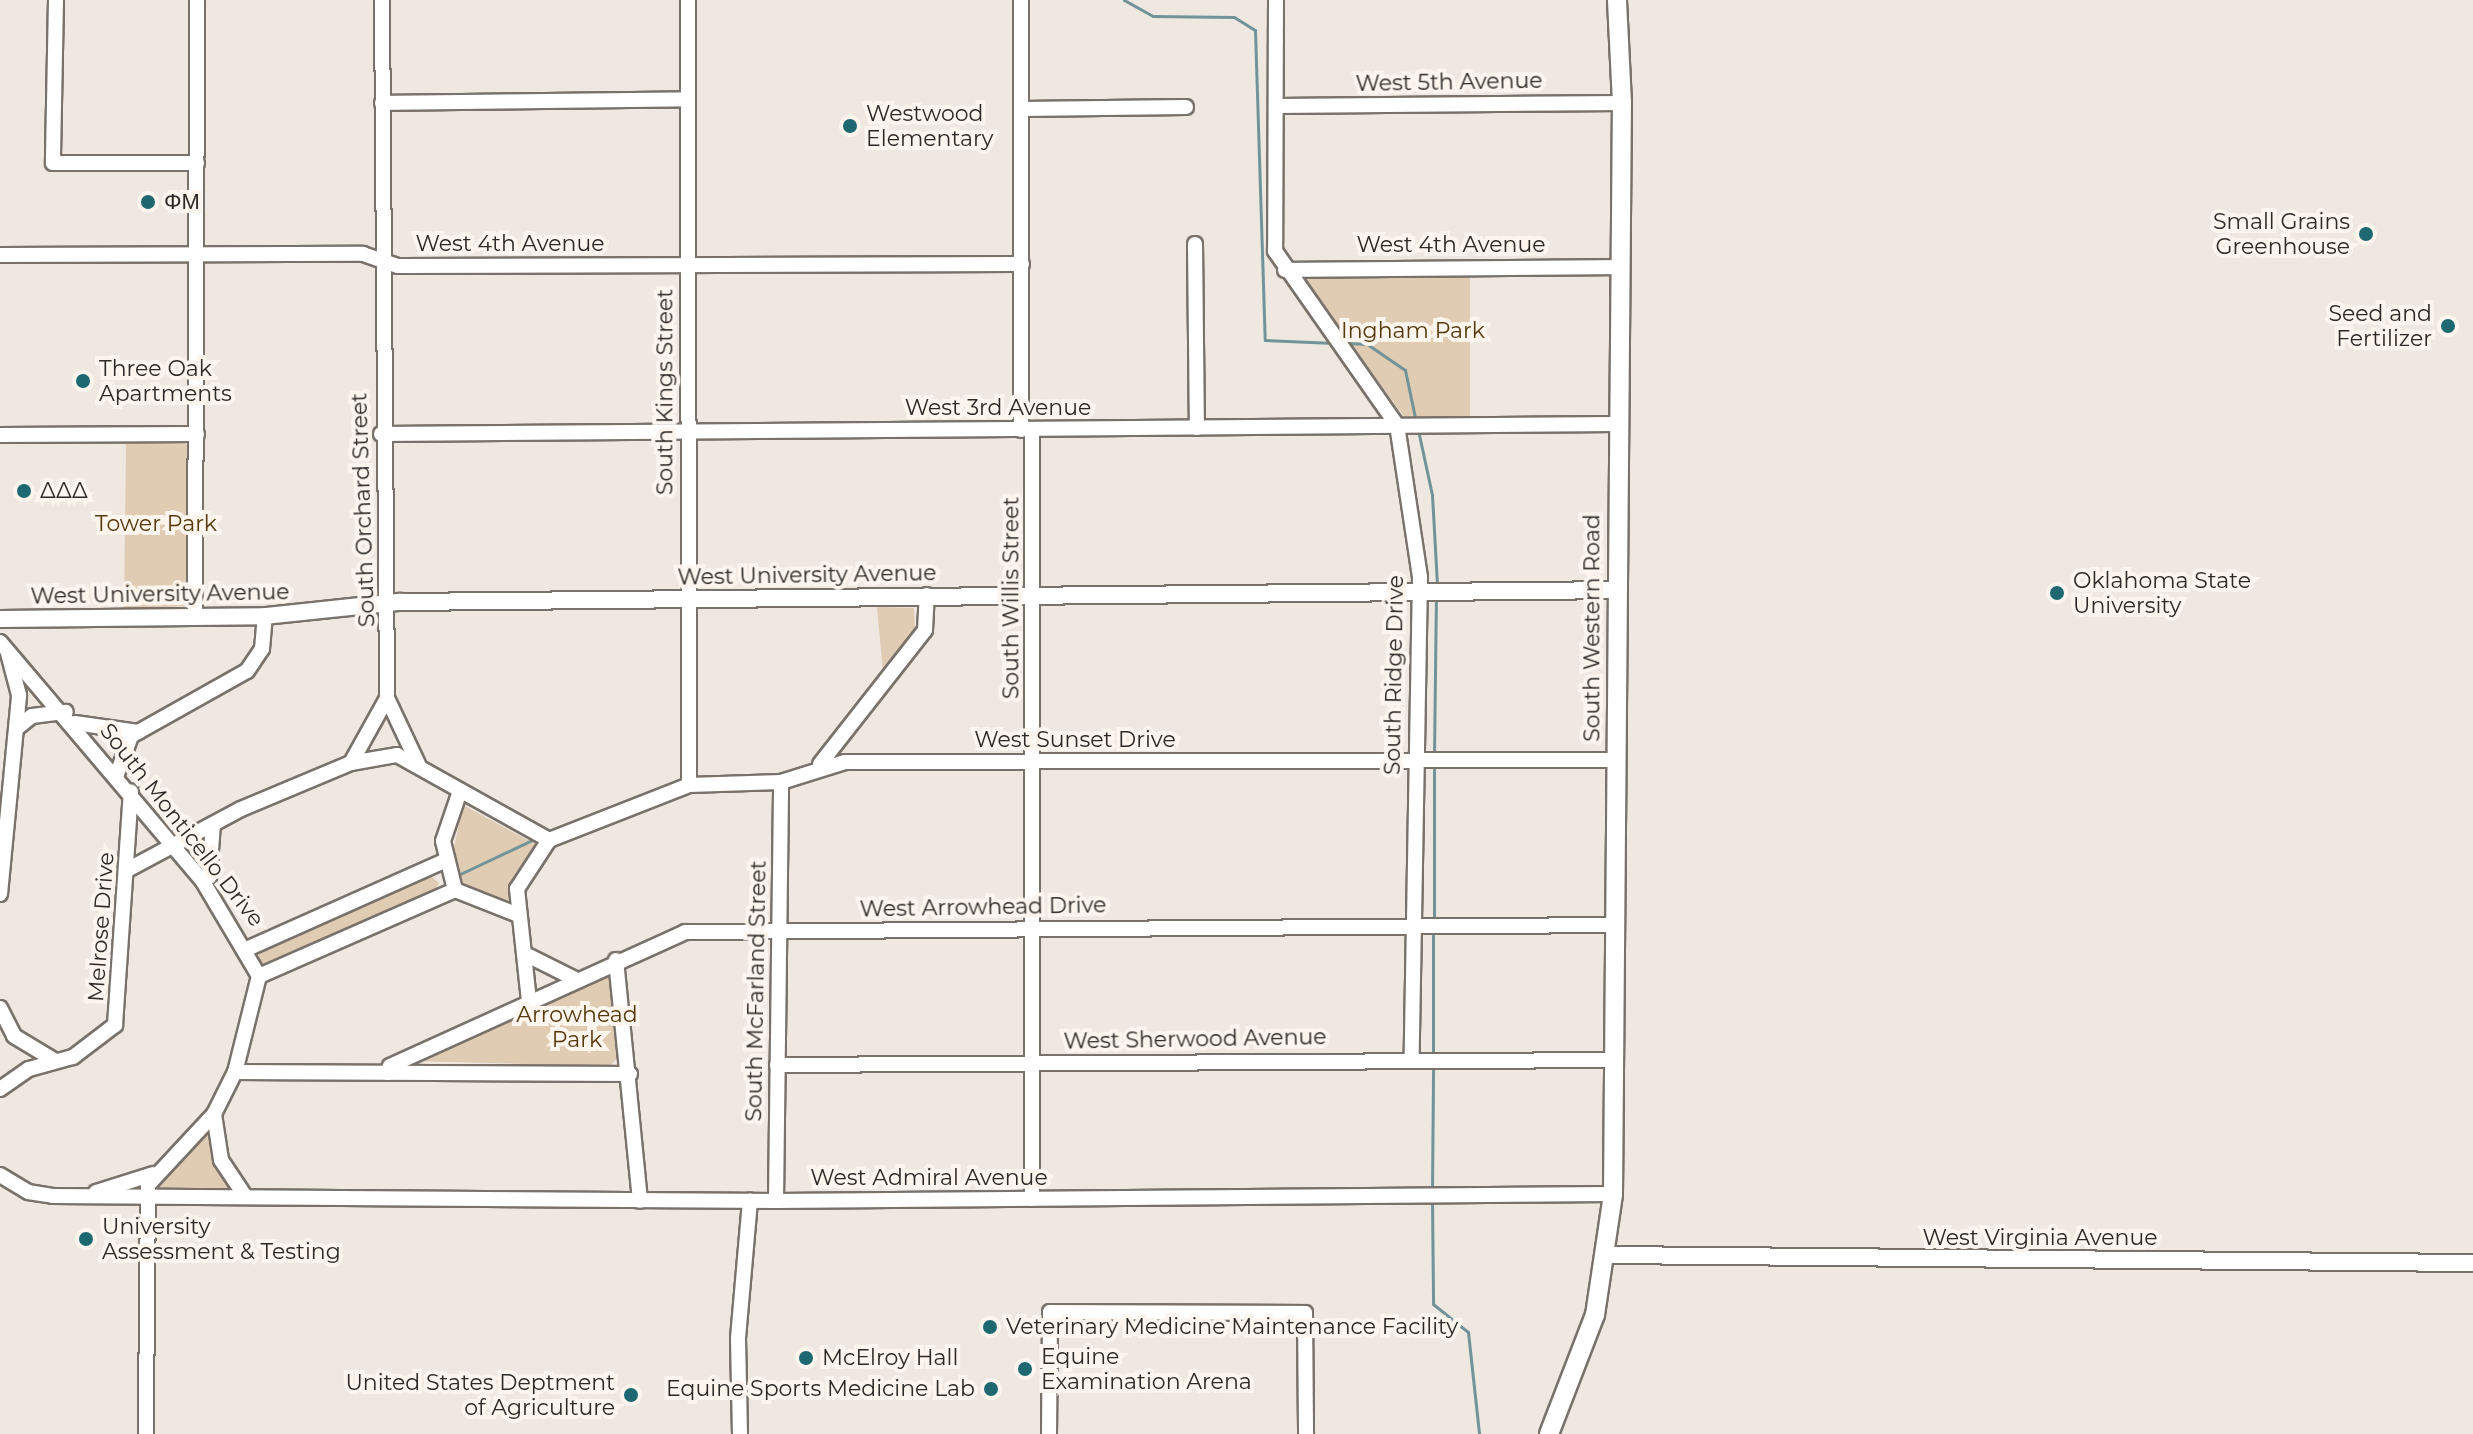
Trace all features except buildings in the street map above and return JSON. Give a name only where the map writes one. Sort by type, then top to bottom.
[{"type":"main road","name":"South Western Road","points":[[1549,1434],[1576,1376],[1607,1255],[1613,1194],[1616,424],[1622,103],[1617,0]]},
{"type":"street","points":[[56,0],[53,163],[197,163]]},
{"type":"street","points":[[195,617],[197,0]]},
{"type":"street","name":"South Orchard Street","points":[[351,763],[387,698],[389,602],[381,434],[382,0]]},
{"type":"street","name":"South Kings Street","points":[[688,0],[685,598],[689,785]]},
{"type":"street","name":"South Willis Street","points":[[1021,0],[1022,264],[1034,763],[1032,1199]]},
{"type":"street","name":"South Ridge Drive","points":[[1276,0],[1276,106],[1270,203],[1275,251],[1285,270],[1342,344],[1397,425],[1431,591],[1414,761],[1427,924],[1426,1057]]},
{"type":"street","points":[[382,103],[688,99]]},
{"type":"street","name":"West 5th Avenue","points":[[1276,106],[1622,103]]},
{"type":"street","points":[[1022,109],[1186,107]]},
{"type":"street","points":[[1195,244],[1197,428]]},
{"type":"street","name":"West 4th Avenue","points":[[0,255],[363,254],[382,263],[688,266],[1022,264]]},
{"type":"street","name":"West 4th Avenue","points":[[1285,270],[1619,267]]},
{"type":"street","name":"West 3rd Avenue","points":[[381,434],[1616,424]]},
{"type":"street","points":[[0,435],[197,434]]},
{"type":"street","name":"West University Avenue","points":[[0,619],[265,616],[389,602],[1616,590]]},
{"type":"street","points":[[820,764],[919,640],[927,595]]},
{"type":"street","points":[[117,774],[127,742],[138,732],[236,682],[262,649],[265,616]]},
{"type":"street","points":[[0,894],[17,728],[4,647]]},
{"type":"street","name":"South Monticello Drive","points":[[4,647],[71,718],[202,880],[249,948],[259,976]]},
{"type":"street","points":[[387,698],[418,764]]},
{"type":"street","points":[[17,728],[32,716],[71,718],[138,732]]},
{"type":"street","points":[[129,869],[213,824],[351,763],[381,753],[418,764],[549,840],[517,889],[516,914],[529,956],[529,1001]]},
{"type":"street","name":"West Sunset Drive","points":[[549,840],[689,785],[781,782],[820,764],[1616,760]]},
{"type":"street","name":"South McFarland Street","points":[[776,1201],[781,782]]},
{"type":"street","points":[[455,890],[444,861],[443,841],[460,791]]},
{"type":"street","name":"Melrose Drive","points":[[0,1089],[54,1060],[73,1057],[115,1025],[129,869],[131,792]]},
{"type":"street","points":[[202,880],[209,877],[213,824]]},
{"type":"street","points":[[249,948],[444,861]]},
{"type":"street","points":[[84,1196],[153,1174],[214,1114],[235,1072],[259,976],[455,890],[516,914]]},
{"type":"street","name":"West Arrowhead Drive","points":[[388,1073],[390,1066],[616,960],[685,932],[1427,924],[1615,925]]},
{"type":"street","points":[[529,956],[575,979]]},
{"type":"street","points":[[616,960],[630,1074],[640,1201]]},
{"type":"street","points":[[0,1008],[14,1036],[54,1060]]},
{"type":"street","name":"West Sherwood Avenue","points":[[777,1065],[1033,1065],[1426,1057],[1614,1060]]},
{"type":"street","points":[[235,1072],[630,1074]]},
{"type":"street","points":[[214,1114],[221,1160],[245,1196]]},
{"type":"street","points":[[146,1434],[147,1197],[153,1174]]},
{"type":"street","points":[[0,1175],[28,1192],[147,1197]]},
{"type":"street","name":"West Admiral Avenue","points":[[147,1197],[776,1201],[1613,1194]]},
{"type":"street","points":[[740,1434],[738,1338],[750,1201]]},
{"type":"street","name":"West Virginia Avenue","points":[[1607,1255],[2473,1263]]},
{"type":"street","points":[[1049,1434],[1050,1312],[1305,1313],[1306,1434]]},
{"type":"green space","name":"Ingham Park","points":[[1300,274],[1470,276],[1470,418],[1405,418]]},
{"type":"green space","name":"Tower Park","points":[[183,442],[190,447],[189,606],[124,609],[126,443]]},
{"type":"green space","points":[[877,607],[914,608],[915,633],[883,673]]},
{"type":"green space","points":[[463,805],[535,844],[512,906],[457,882],[451,862]]},
{"type":"green space","points":[[427,873],[439,883],[433,894],[259,965],[259,949]]},
{"type":"green space","name":"Arrowhead Park","points":[[608,973],[623,1052],[610,1066],[412,1061]]},
{"type":"green space","points":[[214,1114],[216,1141],[245,1196],[147,1197]]},
{"type":"waterway","points":[[1124,0],[1153,16],[1234,17],[1255,30],[1265,340],[1334,343]]},
{"type":"waterway","points":[[1346,343],[1367,344],[1405,370],[1416,422]]},
{"type":"waterway","points":[[1418,430],[1432,495],[1437,584]]},
{"type":"waterway","points":[[1434,756],[1436,596]]},
{"type":"waterway","points":[[1434,764],[1434,920]]},
{"type":"waterway","points":[[458,875],[534,839]]},
{"type":"waterway","points":[[1433,932],[1433,1056]]},
{"type":"waterway","points":[[1432,1192],[1433,1068]]},
{"type":"waterway","points":[[1432,1200],[1433,1304],[1468,1332],[1479,1434]]},
{"type":"place","name":"Westwood Elementary","points":[[850,126]]},
{"type":"place","name":"ΦΜ","points":[[148,202]]},
{"type":"place","name":"Small Grains Greenhouse","points":[[2366,234]]},
{"type":"place","name":"Seed and Fertilizer","points":[[2448,326]]},
{"type":"place","name":"Three Oak Apartments","points":[[83,381]]},
{"type":"place","name":"ΔΔΔ","points":[[24,491]]},
{"type":"place","name":"Oklahoma State University","points":[[2057,593]]},
{"type":"place","name":"University Assessment & Testing","points":[[86,1239]]},
{"type":"place","name":"Veterinary Medicine Maintenance Facility","points":[[990,1327]]},
{"type":"place","name":"McElroy Hall","points":[[806,1358]]},
{"type":"place","name":"Equine Examination Arena","points":[[1025,1369]]},
{"type":"place","name":"Equine Sports Medicine Lab","points":[[991,1389]]},
{"type":"place","name":"United States Deptment of Agriculture","points":[[631,1395]]}]
